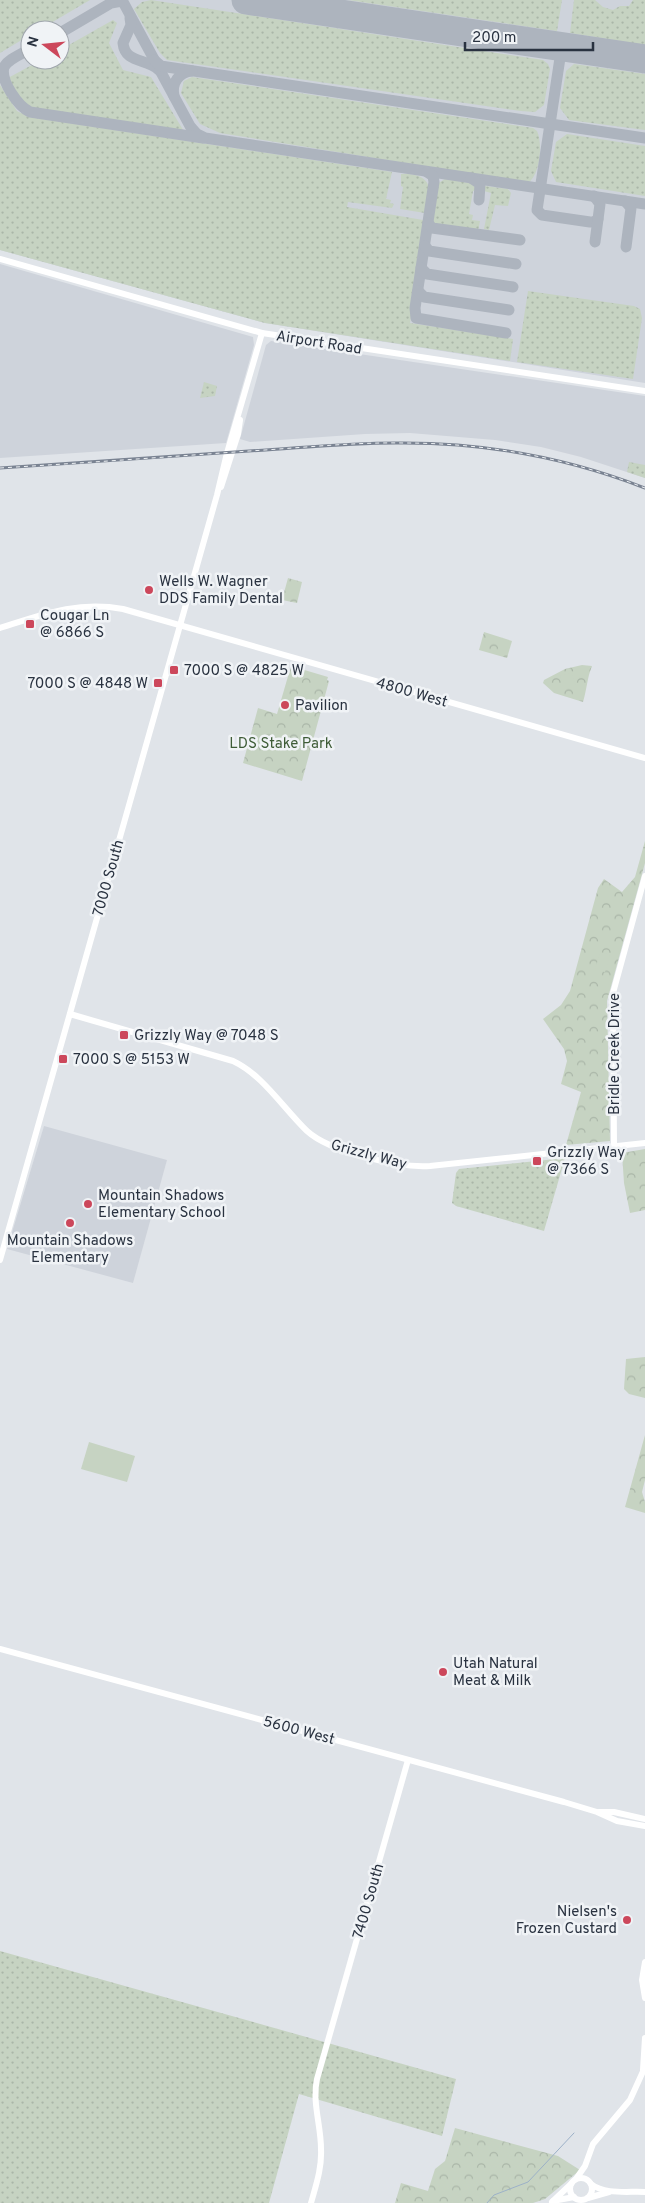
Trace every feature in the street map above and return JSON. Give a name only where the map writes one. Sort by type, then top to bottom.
[{"type":"street","name":"Airport Road","points":[[0,259],[262,334],[645,391]]},
{"type":"street","name":"7000 South","points":[[0,1260],[262,334]]},
{"type":"street","name":"4800 West","points":[[0,628],[55,610],[86,606],[130,611],[645,758]]},
{"type":"street","name":"Bridle Creek Drive","points":[[614,1146],[613,993],[645,876]]},
{"type":"street","name":"Grizzly Way","points":[[70,1014],[233,1061],[246,1068],[306,1130],[321,1141],[392,1163],[408,1166],[430,1166],[645,1143]]},
{"type":"street","name":"5600 West","points":[[0,1649],[598,1812],[617,1821],[645,1826]]},
{"type":"street","name":"7400 South","points":[[311,2203],[320,2170],[321,2154],[315,2104],[316,2090],[408,1760]]},
{"type":"street","name":"5600 West","points":[[598,1812],[614,1812],[645,1818]]},
{"type":"street","points":[[645,1962],[642,1980],[645,1998]]},
{"type":"street","points":[[551,2202],[584,2170],[595,2141],[630,2100],[644,2069],[645,2038]]},
{"type":"street","points":[[588,2158],[589,2182],[592,2191],[588,2198]]},
{"type":"street","points":[[574,2181],[584,2179],[597,2188],[610,2191],[645,2192]]},
{"type":"street","points":[[574,2181],[570,2190],[574,2197],[580,2200],[610,2191]]},
{"type":"street","points":[[551,2202],[574,2197]]},
{"type":"shaded area","points":[[0,0],[645,0],[645,383],[265,323],[0,250]]},
{"type":"shaded area","points":[[0,264],[253,337],[254,345],[226,443],[0,458]]},
{"type":"shaded area","points":[[271,341],[645,396],[645,478],[581,457],[541,447],[495,440],[410,433],[365,434],[250,442],[240,439],[266,345]]},
{"type":"shaded area","name":"Mountain Shadows Elementary School","points":[[44,1126],[167,1160],[133,1283],[7,1249]]},
{"type":"green space","points":[[0,0],[90,0],[56,20],[20,20],[20,41],[0,53]]},
{"type":"green space","points":[[151,0],[543,60],[550,69],[544,105],[535,112],[521,111],[167,60],[160,53],[134,9],[142,2]]},
{"type":"green space","points":[[348,0],[562,0],[557,31]]},
{"type":"green space","points":[[574,0],[595,0],[603,7],[613,10],[620,6],[629,6],[633,0],[645,0],[645,45],[570,33]]},
{"type":"green space","points":[[113,20],[117,23],[109,43],[123,70],[151,77],[185,133],[30,107],[21,101],[8,78],[23,70],[70,70],[70,44]]},
{"type":"green space","points":[[574,64],[645,74],[645,130],[569,120],[560,108],[566,71]]},
{"type":"green space","points":[[192,77],[533,128],[537,131],[540,143],[538,166],[528,183],[220,133],[200,124],[181,93],[184,81]]},
{"type":"green space","points":[[0,85],[17,111],[29,117],[392,172],[386,199],[391,200],[390,203],[394,204],[392,208],[348,202],[347,207],[423,220],[425,224],[410,323],[513,339],[510,361],[265,323],[0,250]]},
{"type":"green space","points":[[567,134],[645,146],[645,196],[556,182],[551,171],[556,142]]},
{"type":"green space","points":[[401,174],[413,174],[426,181],[429,191],[428,205],[425,213],[400,209],[403,187],[401,186]]},
{"type":"green space","points":[[445,179],[477,184],[477,190],[473,191],[469,214],[473,215],[472,220],[480,221],[478,232],[436,225],[432,220],[435,189],[437,184]]},
{"type":"green space","points":[[485,186],[508,189],[511,193],[508,206],[495,205],[489,230],[484,229],[491,193],[484,191],[483,188]]},
{"type":"green space","points":[[528,291],[634,306],[640,309],[642,318],[633,379],[517,362]]},
{"type":"green space","points":[[204,382],[217,386],[215,396],[200,398]]},
{"type":"green space","points":[[629,462],[645,465],[645,478],[627,472]]},
{"type":"green space","points":[[288,578],[302,582],[297,603],[282,600]]},
{"type":"green space","points":[[484,632],[512,641],[507,658],[479,650]]},
{"type":"green space","points":[[582,665],[592,666],[583,702],[554,693],[543,683],[544,680],[565,669]]},
{"type":"green space","name":"LDS Stake Park","points":[[291,666],[328,677],[327,680],[329,681],[302,781],[243,763],[258,708],[277,714]]},
{"type":"green space","points":[[572,673],[576,685],[564,689],[560,676]]},
{"type":"green space","points":[[645,841],[645,863],[607,1001],[610,1141],[566,1145],[581,1092],[561,1084],[567,1061],[564,1049],[543,1019],[561,1005],[570,991],[598,888],[604,879],[622,892],[635,877]]},
{"type":"green space","points":[[600,952],[610,955],[605,972],[595,970]]},
{"type":"green space","points":[[645,1149],[645,1210],[630,1213],[624,1183],[622,1153]]},
{"type":"green space","points":[[565,1158],[544,1231],[456,1206],[452,1203],[456,1173],[459,1169]]},
{"type":"green space","points":[[645,1357],[645,1398],[629,1394],[624,1389],[626,1359]]},
{"type":"green space","points":[[645,1435],[645,1480],[642,1492],[645,1502],[645,1513],[625,1507]]},
{"type":"green space","points":[[89,1442],[135,1456],[127,1482],[81,1469]]},
{"type":"green space","points":[[0,1951],[456,2079],[442,2136],[299,2094],[269,2203],[0,2203]]},
{"type":"green space","points":[[455,2128],[558,2156],[580,2170],[545,2199],[533,2203],[395,2203],[401,2183],[428,2191],[435,2169],[445,2161]]},
{"type":"waterway","points":[[487,2203],[494,2195],[528,2182],[574,2133]]},
{"type":"taxiway","points":[[122,0],[190,126],[197,134],[205,138],[645,204]]},
{"type":"taxiway","points":[[70,27],[111,3],[122,1]]},
{"type":"taxiway","points":[[130,18],[131,25],[123,43],[125,50],[132,58],[154,66],[159,70]]},
{"type":"taxiway","points":[[546,44],[557,48],[560,58]]},
{"type":"taxiway","points":[[574,49],[565,50],[560,58],[537,210],[542,215],[590,222],[598,219]]},
{"type":"taxiway","points":[[20,55],[4,67],[3,73],[7,86],[15,99],[30,112],[203,138]]},
{"type":"taxiway","points":[[154,60],[161,66],[167,67],[645,138]]},
{"type":"taxiway","points":[[174,96],[173,91],[177,79],[183,74],[192,71]]},
{"type":"taxiway","points":[[427,172],[433,176],[434,182],[415,308],[416,318],[506,333]]},
{"type":"taxiway","points":[[471,178],[480,184],[479,200]]},
{"type":"taxiway","points":[[594,196],[600,204],[595,242]]},
{"type":"taxiway","points":[[625,201],[631,208],[626,247]]},
{"type":"taxiway","points":[[428,223],[432,228],[520,240]]},
{"type":"taxiway","points":[[425,246],[429,251],[516,264]]},
{"type":"taxiway","points":[[421,268],[427,274],[513,287]]},
{"type":"taxiway","points":[[418,291],[424,297],[509,310]]},
{"type":"runway","points":[[246,0],[645,59]]},
{"type":"railway","points":[[0,468],[346,444],[435,444],[496,449],[527,454],[587,468],[645,488]]},
{"type":"place","name":"Wells W. Wagner DDS Family Dental","points":[[149,590]]},
{"type":"place","name":"Cougar Ln @ 6866 S","points":[[30,624]]},
{"type":"place","name":"7000 S @ 4825 W","points":[[174,670]]},
{"type":"place","name":"7000 S @ 4848 W","points":[[158,683]]},
{"type":"place","name":"Pavilion","points":[[285,705]]},
{"type":"place","name":"Grizzly Way @ 7048 S","points":[[124,1035]]},
{"type":"place","name":"7000 S @ 5153 W","points":[[63,1059]]},
{"type":"place","name":"Grizzly Way @ 7366 S","points":[[537,1161]]},
{"type":"place","name":"Mountain Shadows Elementary School","points":[[88,1204]]},
{"type":"place","name":"Mountain Shadows Elementary","points":[[70,1223]]},
{"type":"place","name":"Utah Natural Meat & Milk","points":[[443,1672]]},
{"type":"place","name":"Nielsen's Frozen Custard","points":[[627,1920]]}]
